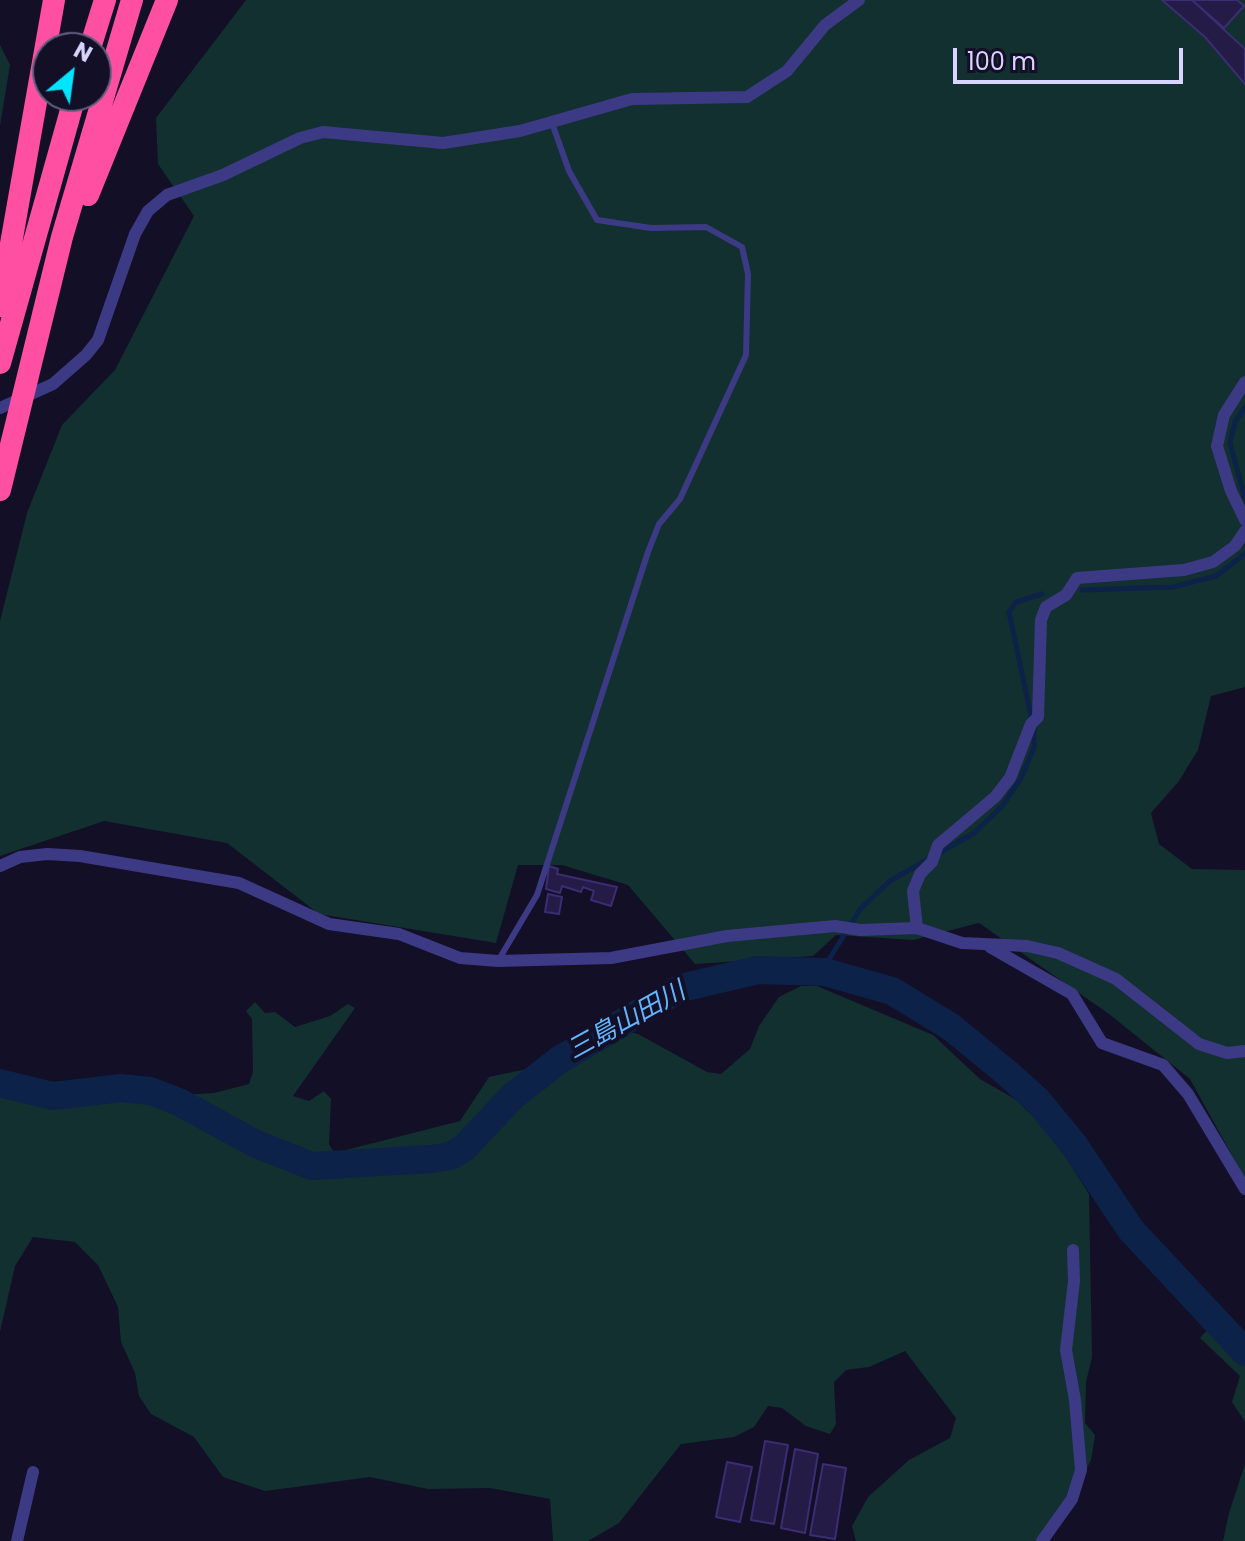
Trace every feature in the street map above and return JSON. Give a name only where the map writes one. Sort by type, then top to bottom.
[{"type":"highway","points":[[0,306],[54,0]]},
{"type":"highway","points":[[95,32],[105,0]]},
{"type":"highway","points":[[0,490],[36,341],[132,0]]},
{"type":"highway","points":[[36,341],[101,159],[167,0]]},
{"type":"highway","points":[[0,363],[71,112]]},
{"type":"street","points":[[0,408],[53,384],[74,368],[98,340],[135,234],[148,211],[167,195],[223,175],[300,138],[323,132],[443,143],[552,123],[632,99],[747,97],[787,71],[825,25],[859,0]]},
{"type":"street","points":[[1245,382],[1224,415],[1217,446],[1231,491],[1245,520]]},
{"type":"street","points":[[917,928],[913,891],[920,874],[932,862],[938,845],[995,797],[1010,778],[1034,720],[1042,613],[1066,595],[1077,578],[1204,566],[1226,554],[1245,531]]},
{"type":"street","points":[[0,866],[20,857],[47,854],[80,856],[239,883],[329,924],[399,934],[460,958],[498,961],[611,958],[727,936],[835,926],[860,930],[917,928],[962,943],[1027,946],[1086,963],[1116,979],[1199,1044],[1227,1053],[1245,1051]]},
{"type":"street","points":[[987,946],[1072,994],[1102,1043],[1163,1065],[1188,1094],[1245,1189]]},
{"type":"street","points":[[1042,1541],[1072,1499],[1081,1470],[1075,1400],[1066,1350],[1074,1281],[1073,1250]]},
{"type":"street","points":[[17,1541],[33,1472]]},
{"type":"lane","points":[[498,961],[537,895],[659,524],[680,499],[746,355],[748,274],[742,247],[706,227],[651,228],[597,220],[569,171],[552,123]]},
{"type":"green space","points":[[246,0],[1245,0],[1245,687],[1211,696],[1198,750],[1179,781],[1151,813],[1159,844],[1192,869],[1245,870],[1245,1179],[1190,1079],[1109,1014],[979,923],[913,940],[836,935],[813,956],[695,964],[628,885],[562,865],[518,865],[496,943],[319,914],[227,843],[104,821],[0,856],[0,621],[27,513],[62,425],[115,370],[194,216],[158,164],[156,118]]},
{"type":"green space","points":[[0,45],[10,65],[0,126]]},
{"type":"green space","points":[[801,986],[817,986],[933,1035],[980,1079],[1015,1099],[1040,1123],[1053,1137],[1089,1194],[1092,1357],[1086,1382],[1085,1423],[1095,1435],[1091,1460],[1050,1541],[856,1541],[852,1526],[868,1497],[909,1460],[950,1438],[956,1418],[905,1351],[869,1367],[846,1370],[834,1382],[836,1424],[830,1434],[806,1426],[782,1408],[768,1406],[754,1427],[734,1437],[681,1444],[619,1523],[588,1541],[553,1541],[550,1499],[490,1488],[428,1489],[370,1477],[265,1491],[223,1477],[194,1437],[151,1414],[139,1396],[135,1373],[121,1342],[118,1307],[98,1265],[75,1242],[33,1237],[15,1266],[0,1332],[0,1089],[110,1099],[214,1093],[249,1084],[253,1072],[252,1019],[246,1011],[255,1002],[265,1013],[275,1012],[295,1027],[330,1016],[348,1004],[355,1008],[293,1096],[309,1101],[324,1091],[331,1099],[329,1144],[334,1153],[460,1121],[489,1077],[574,1059],[623,1030],[638,1034],[707,1072],[721,1074],[750,1049],[759,1026],[779,997]]},
{"type":"green space","points":[[1212,1325],[1245,1361],[1245,1422],[1232,1402],[1240,1376],[1200,1338]]},
{"type":"green space","points":[[1245,1464],[1245,1541],[1223,1541],[1229,1513]]},
{"type":"building","points":[[1162,0],[1192,0],[1245,49],[1245,84],[1205,37]]},
{"type":"building","points":[[1192,0],[1237,0],[1244,6],[1224,28]]},
{"type":"building","points":[[549,866],[558,869],[557,874],[617,887],[611,906],[591,900],[594,891],[583,887],[581,892],[562,886],[560,893],[546,889]]},
{"type":"building","points":[[548,894],[562,897],[559,914],[545,912]]},
{"type":"building","points":[[765,1441],[788,1445],[774,1524],[751,1520]]},
{"type":"building","points":[[795,1449],[818,1454],[805,1533],[781,1528]]},
{"type":"building","points":[[727,1462],[752,1467],[740,1522],[716,1517]]},
{"type":"building","points":[[823,1464],[846,1468],[835,1539],[810,1535]]},
{"type":"waterway","points":[[1245,407],[1235,422],[1230,443],[1245,498]]},
{"type":"waterway","points":[[1082,590],[1173,587],[1216,576],[1245,554]]},
{"type":"waterway","points":[[821,972],[861,908],[890,881],[974,833],[1003,805],[1021,778],[1034,748],[1034,730],[1009,612],[1016,602],[1042,594]]},
{"type":"waterway","name":"三島山田川","points":[[0,1083],[53,1096],[121,1088],[150,1091],[179,1102],[256,1144],[312,1166],[431,1159],[450,1156],[464,1148],[513,1096],[559,1060],[681,988],[758,970],[825,972],[892,991],[951,1027],[1037,1100],[1074,1145],[1131,1230],[1245,1352]]}]
